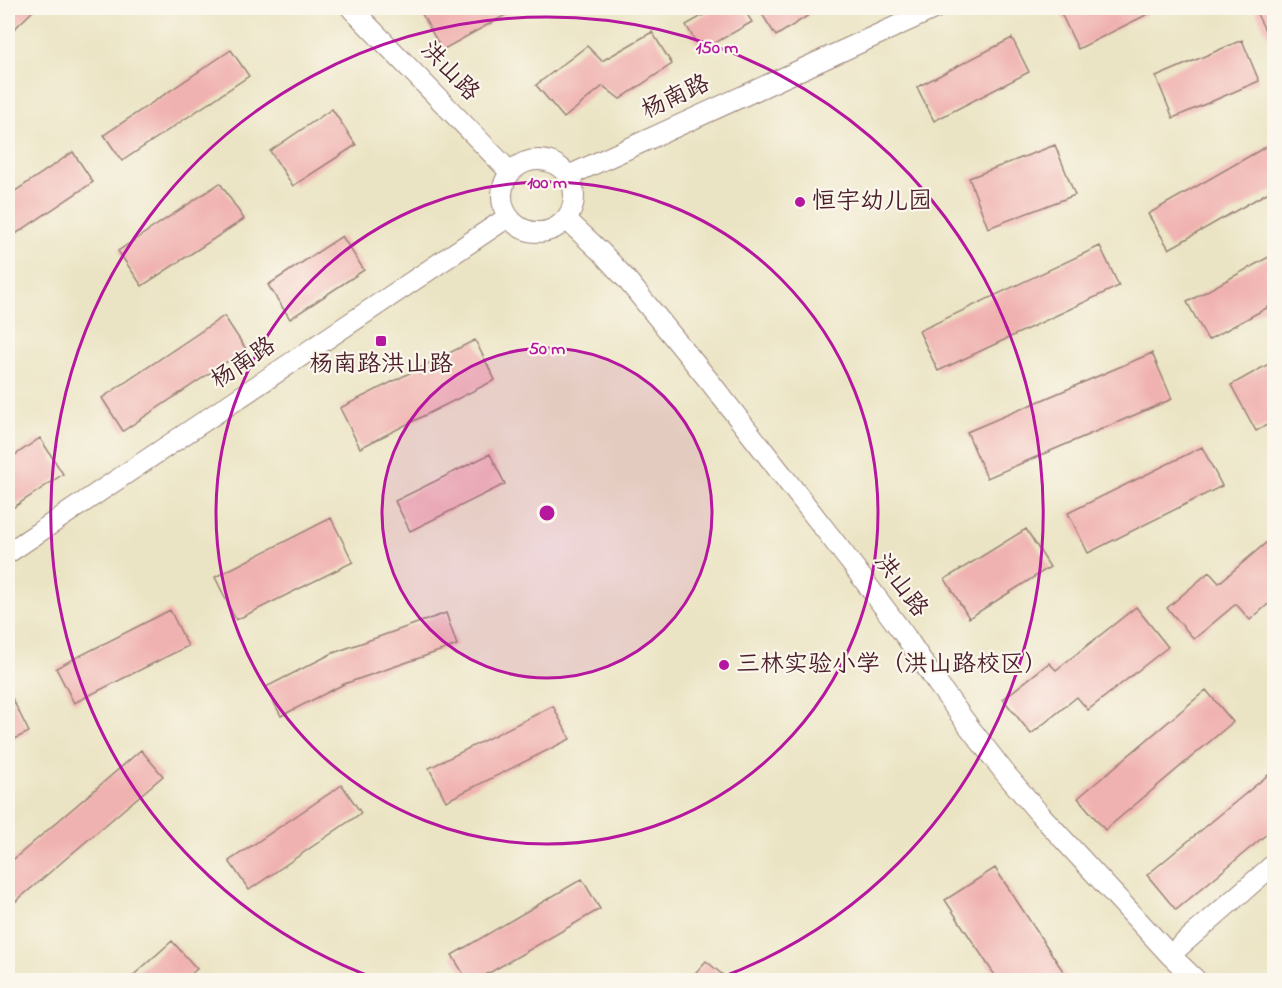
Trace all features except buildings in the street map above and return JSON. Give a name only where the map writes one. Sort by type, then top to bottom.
[{"type":"street","name":"洪山路","points":[[351,8],[510,172]]},
{"type":"street","name":"杨南路","points":[[568,176],[936,8]]},
{"type":"street","points":[[540,160],[560,167],[568,176],[574,189],[573,206],[566,219],[557,227],[536,233],[516,226],[508,217],[502,204],[503,185],[510,172],[520,165],[540,160]]},
{"type":"street","name":"杨南路","points":[[8,553],[508,217]]},
{"type":"street","name":"洪山路","points":[[566,219],[627,280],[710,382],[851,563],[1005,773],[1170,956],[1196,981]]},
{"type":"street","points":[[1170,956],[1275,864]]},
{"type":"place","name":"恒宇幼儿园","points":[[800,202]]},
{"type":"place","name":"杨南路洪山路","points":[[381,341]]},
{"type":"place","name":"三林实验小学（洪山路校区）","points":[[724,665]]}]
